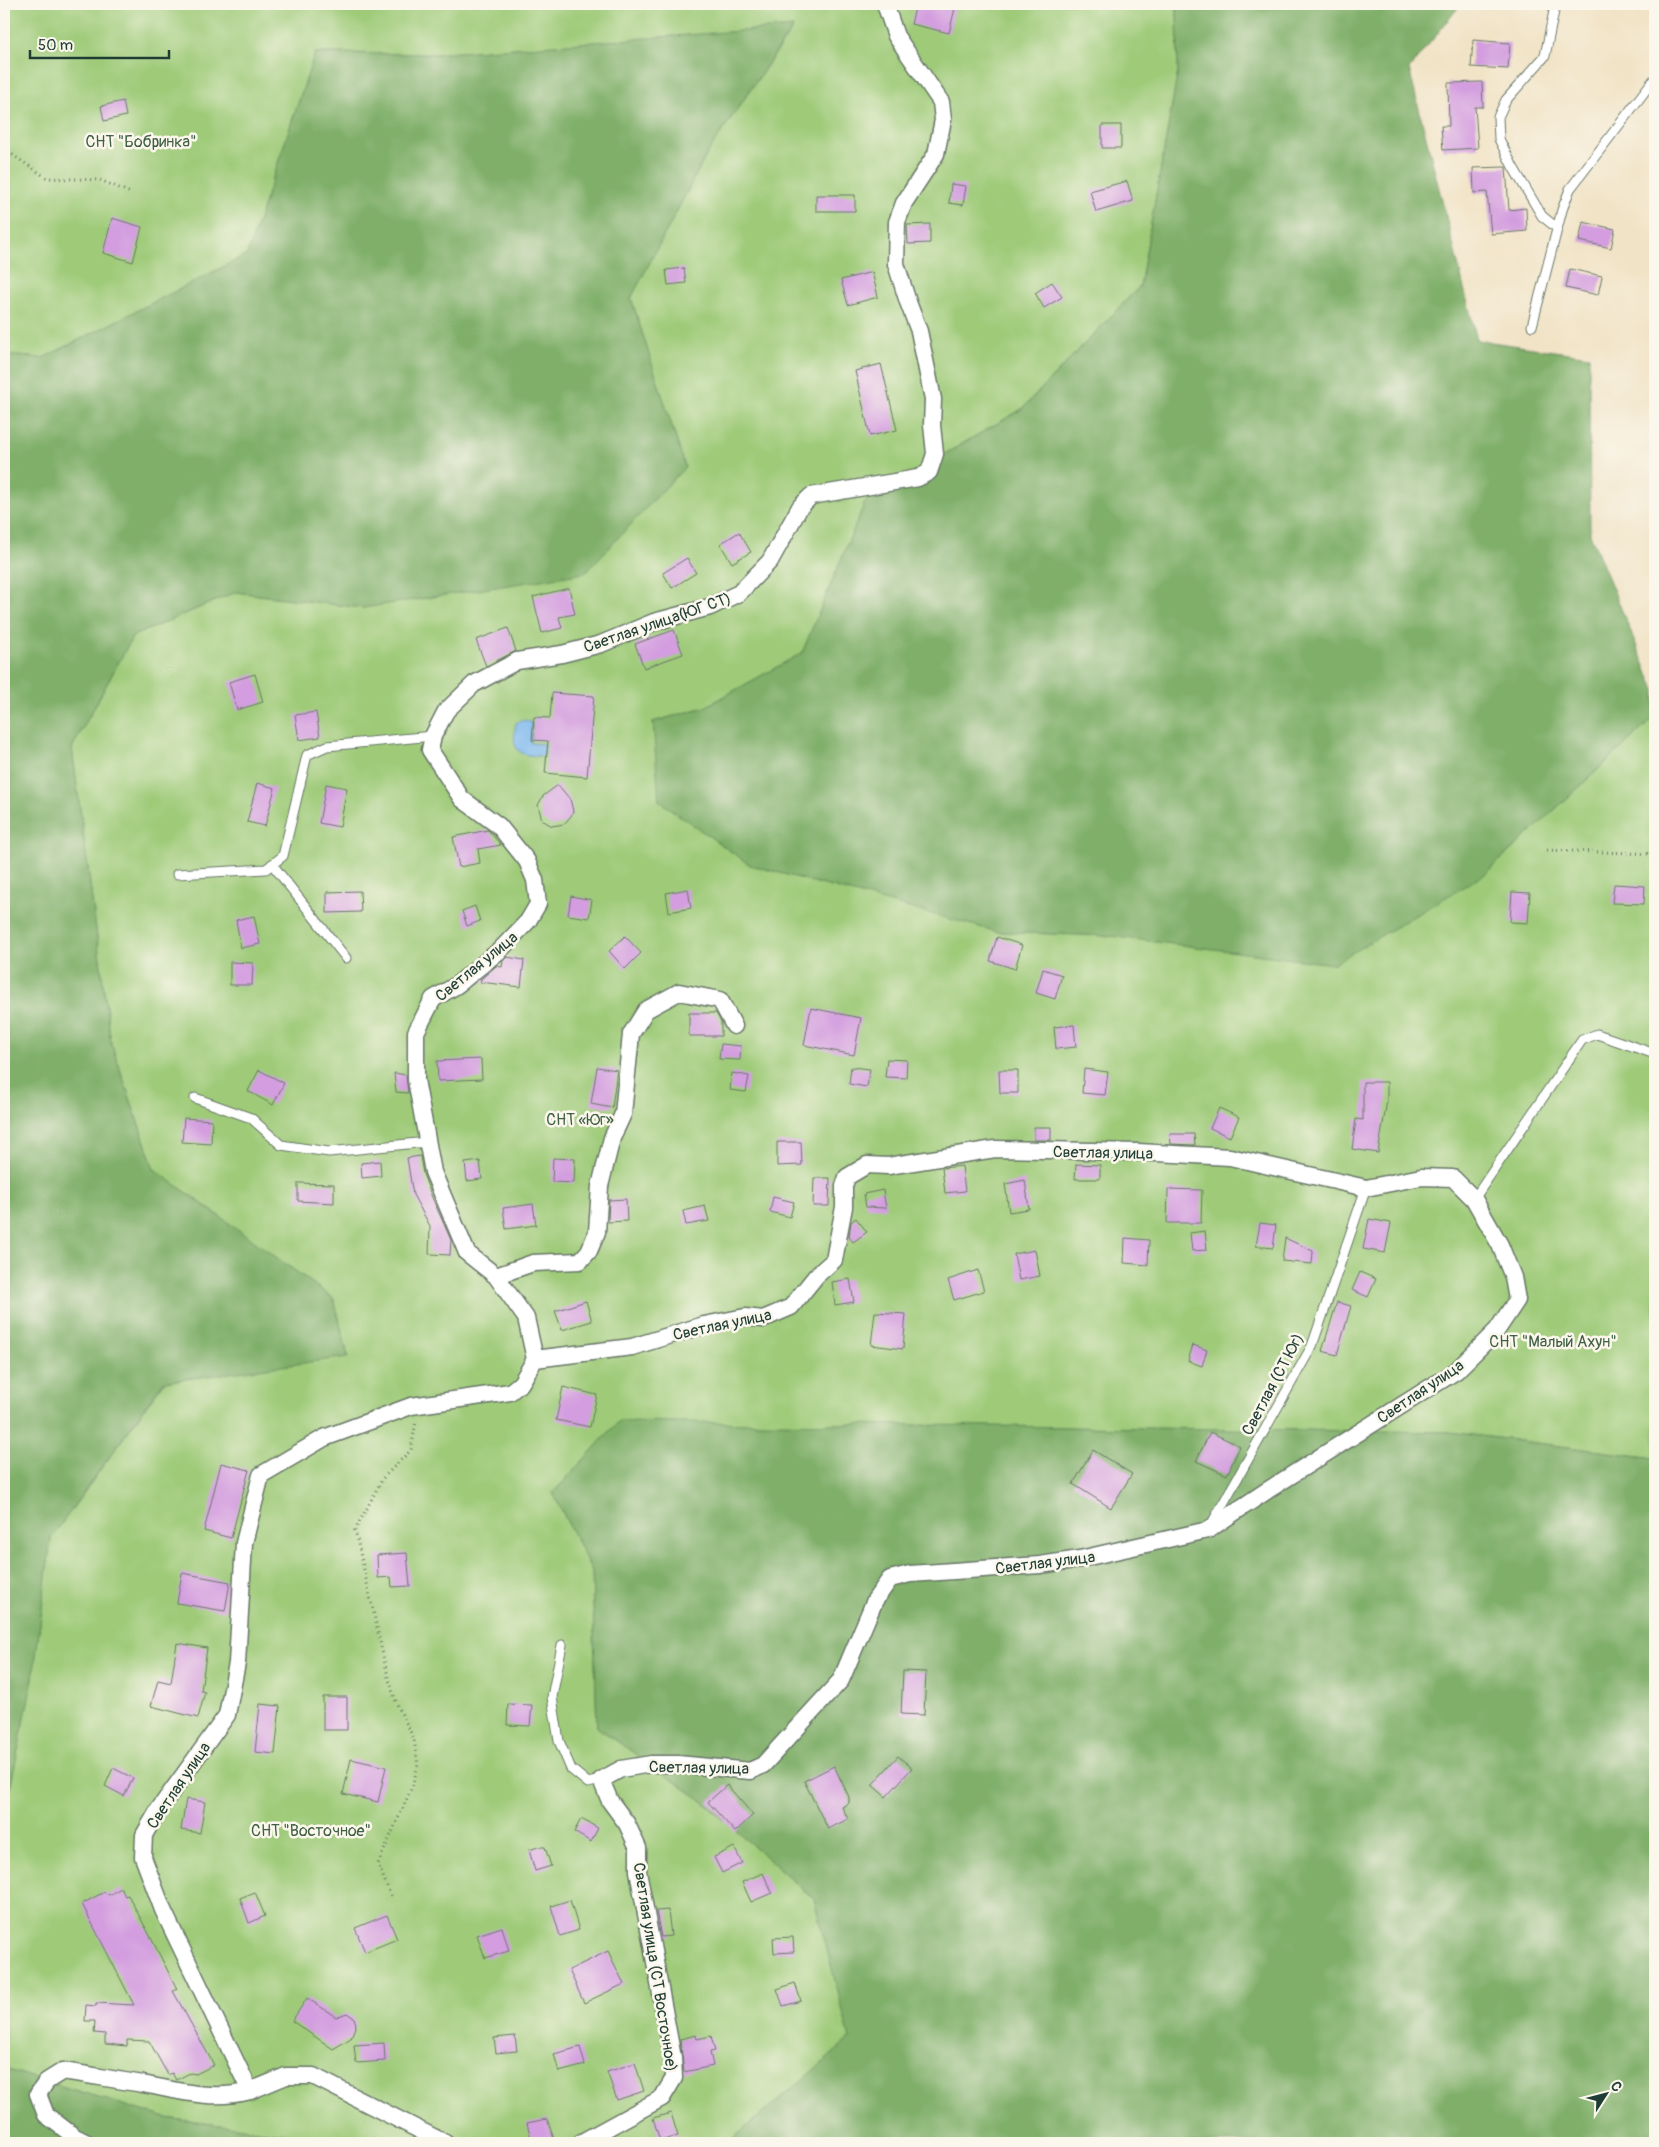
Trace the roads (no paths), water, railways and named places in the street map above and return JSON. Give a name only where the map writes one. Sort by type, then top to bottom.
[{"type":"street","name":"Светлая улица(ЮГ СТ)","points":[[433,736],[446,711],[474,684],[517,661],[562,654],[601,644],[654,622],[710,606],[739,593],[770,561],[800,507],[810,496],[918,478],[929,472],[935,454],[932,426],[933,399],[919,331],[896,264],[897,222],[904,202],[936,154],[943,120],[941,102],[896,36],[885,4]]},
{"type":"street","name":"Светлая улица","points":[[250,2091],[163,1910],[144,1857],[144,1835],[159,1809],[227,1715],[237,1663],[244,1542],[261,1475],[324,1438],[412,1406],[510,1392],[521,1383],[535,1359],[526,1318],[496,1276],[467,1253],[433,1172],[416,1080],[416,1032],[433,999],[457,986],[500,950],[528,921],[538,904],[535,880],[527,861],[499,826],[462,799],[430,750],[433,736]]},
{"type":"street","points":[[496,1276],[533,1263],[580,1261],[589,1251],[597,1232],[600,1186],[612,1138],[623,1114],[631,1034],[646,1010],[679,992],[720,1000],[734,1026]]},
{"type":"street","name":"Светлая улица","points":[[535,1359],[632,1348],[704,1325],[745,1317],[763,1319],[791,1307],[816,1276],[834,1260],[844,1207],[844,1186],[848,1177],[868,1165],[888,1166],[995,1149],[1138,1152],[1230,1157],[1366,1188],[1421,1177],[1453,1178],[1474,1199],[1500,1245],[1513,1278],[1517,1300],[1497,1330],[1456,1371],[1208,1530],[1080,1560],[1040,1565],[910,1574],[890,1579],[875,1600],[841,1680],[764,1764],[750,1771],[678,1764],[651,1764],[621,1769],[601,1780]]},
{"type":"street","name":"Светлая улица (СТ Восточное)","points":[[580,2143],[662,2098],[674,2078],[673,2058],[638,1871],[638,1848],[627,1824],[610,1801],[601,1780]]},
{"type":"street","points":[[87,2143],[75,2137],[46,2115],[38,2094],[47,2081],[63,2071],[206,2096],[233,2095],[250,2091],[286,2076],[313,2076],[445,2143]]},
{"type":"lane","points":[[1555,6],[1545,56],[1506,100],[1498,117],[1498,139],[1542,216],[1557,228]]},
{"type":"lane","points":[[1532,326],[1557,228],[1570,189],[1655,78]]},
{"type":"lane","points":[[177,874],[266,869],[283,856],[307,755],[327,746],[433,736]]},
{"type":"lane","points":[[272,864],[346,958]]},
{"type":"lane","points":[[1474,1199],[1582,1040],[1597,1034],[1655,1054]]},
{"type":"lane","points":[[196,1098],[251,1118],[281,1145],[329,1152],[427,1142]]},
{"type":"lane","name":"Светлая (СТ Юг)","points":[[1208,1530],[1312,1346],[1366,1188]]},
{"type":"lane","points":[[562,1645],[552,1697],[559,1741],[571,1769],[588,1783],[601,1780]]},
{"type":"water","points":[[521,720],[529,721],[532,724],[531,743],[544,744],[545,753],[543,756],[521,753],[515,745],[516,723]]},
{"type":"park label","name":"СНТ \"Бобринка\"","points":[[141,141]]},
{"type":"park label","name":"СНТ «Юг»","points":[[580,1119]]},
{"type":"park label","name":"СНТ \"Малый Ахун\"","points":[[1553,1341]]},
{"type":"park label","name":"СНТ \"Восточное\"","points":[[311,1830]]}]
